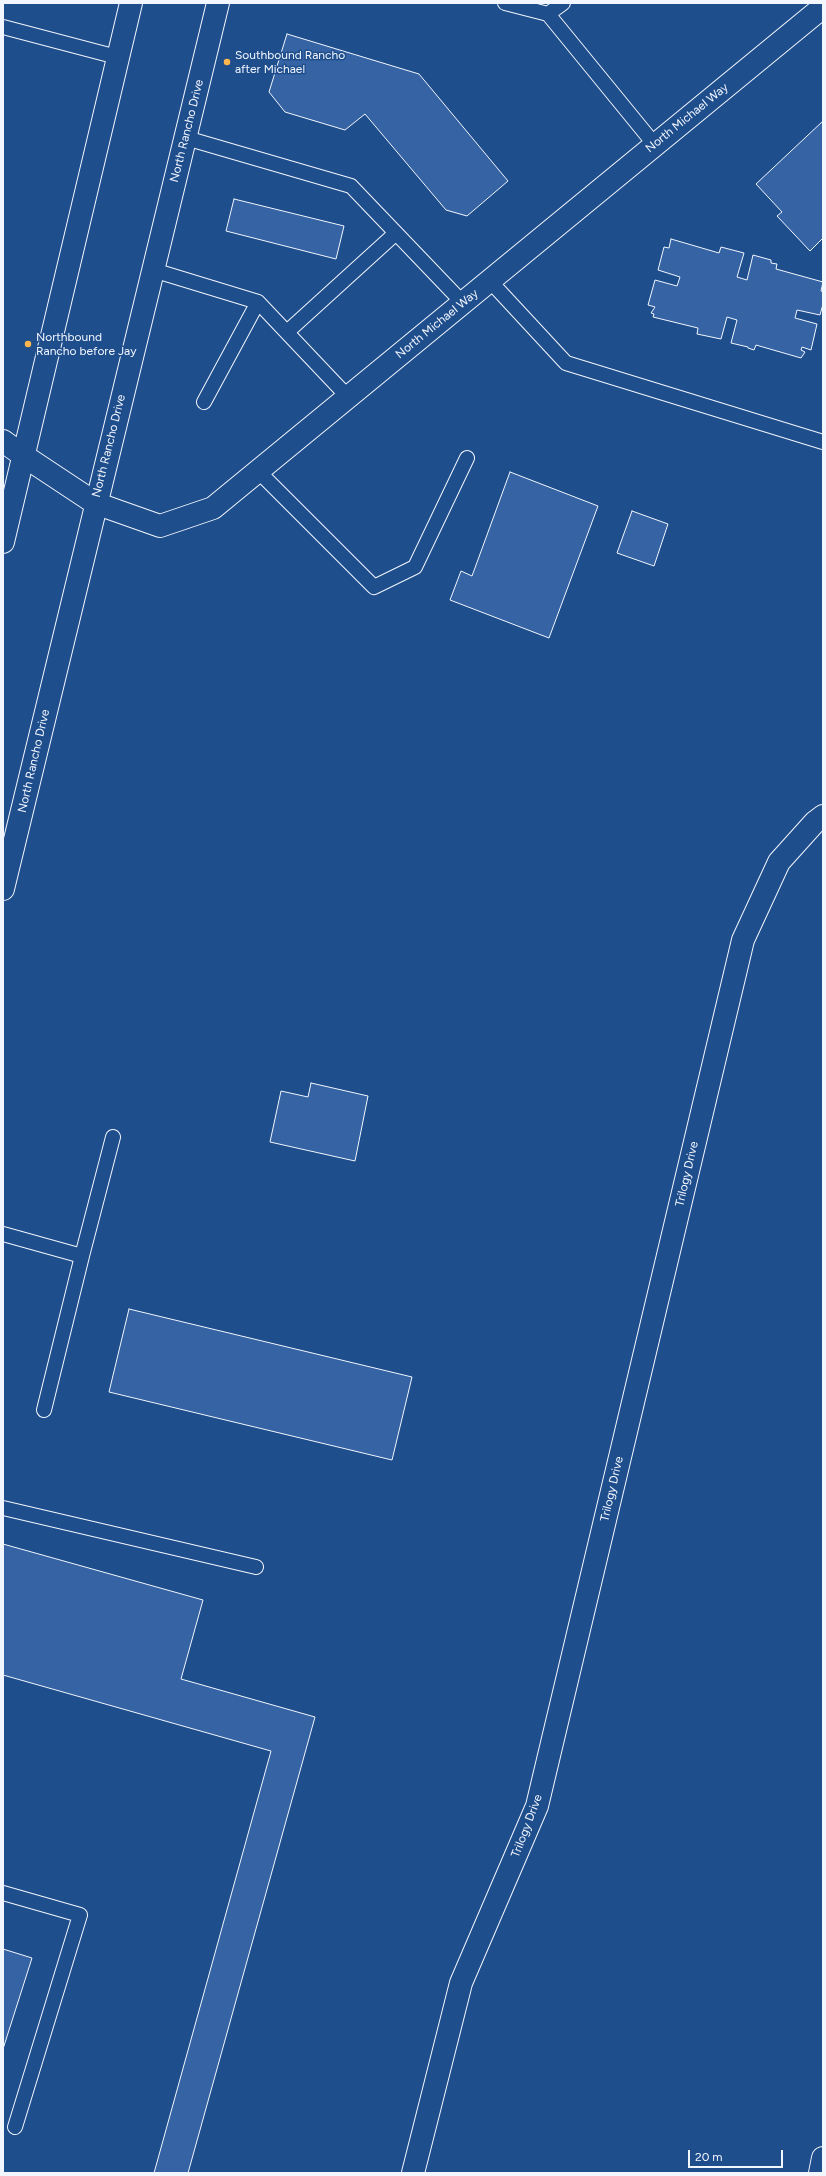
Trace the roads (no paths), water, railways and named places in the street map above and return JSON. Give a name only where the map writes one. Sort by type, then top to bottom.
[{"type":"street","points":[[3,542],[131,3]]},
{"type":"street","name":"North Rancho Drive","points":[[3,889],[95,503],[218,3]]},
{"type":"street","name":"North Michael Way","points":[[3,441],[95,503],[160,526],[213,508],[823,7]]},
{"type":"street","name":"Trilogy Drive","points":[[413,2173],[461,1983],[537,1806],[743,940],[779,862],[823,816]]},
{"type":"street","points":[[820,2173],[823,2158]]},
{"type":"lane","points":[[505,3],[548,14],[655,145]]},
{"type":"lane","points":[[548,14],[563,3]]},
{"type":"lane","points":[[3,27],[117,57]]},
{"type":"lane","points":[[186,138],[351,186],[463,303]]},
{"type":"lane","points":[[287,332],[396,233]]},
{"type":"lane","points":[[153,270],[258,302],[348,397]]},
{"type":"lane","points":[[490,281],[566,363],[823,442]]},
{"type":"lane","points":[[204,402],[258,302]]},
{"type":"lane","points":[[258,471],[374,587],[415,567],[467,458]]},
{"type":"lane","points":[[44,1410],[113,1137]]},
{"type":"lane","points":[[3,1234],[82,1256]]},
{"type":"lane","points":[[3,1508],[256,1567]]},
{"type":"lane","points":[[3,1893],[80,1914],[15,2127]]},
{"type":"place","name":"Southbound Rancho after Michael","points":[[227,62]]},
{"type":"place","name":"Northbound Rancho before Jay","points":[[28,344]]}]
